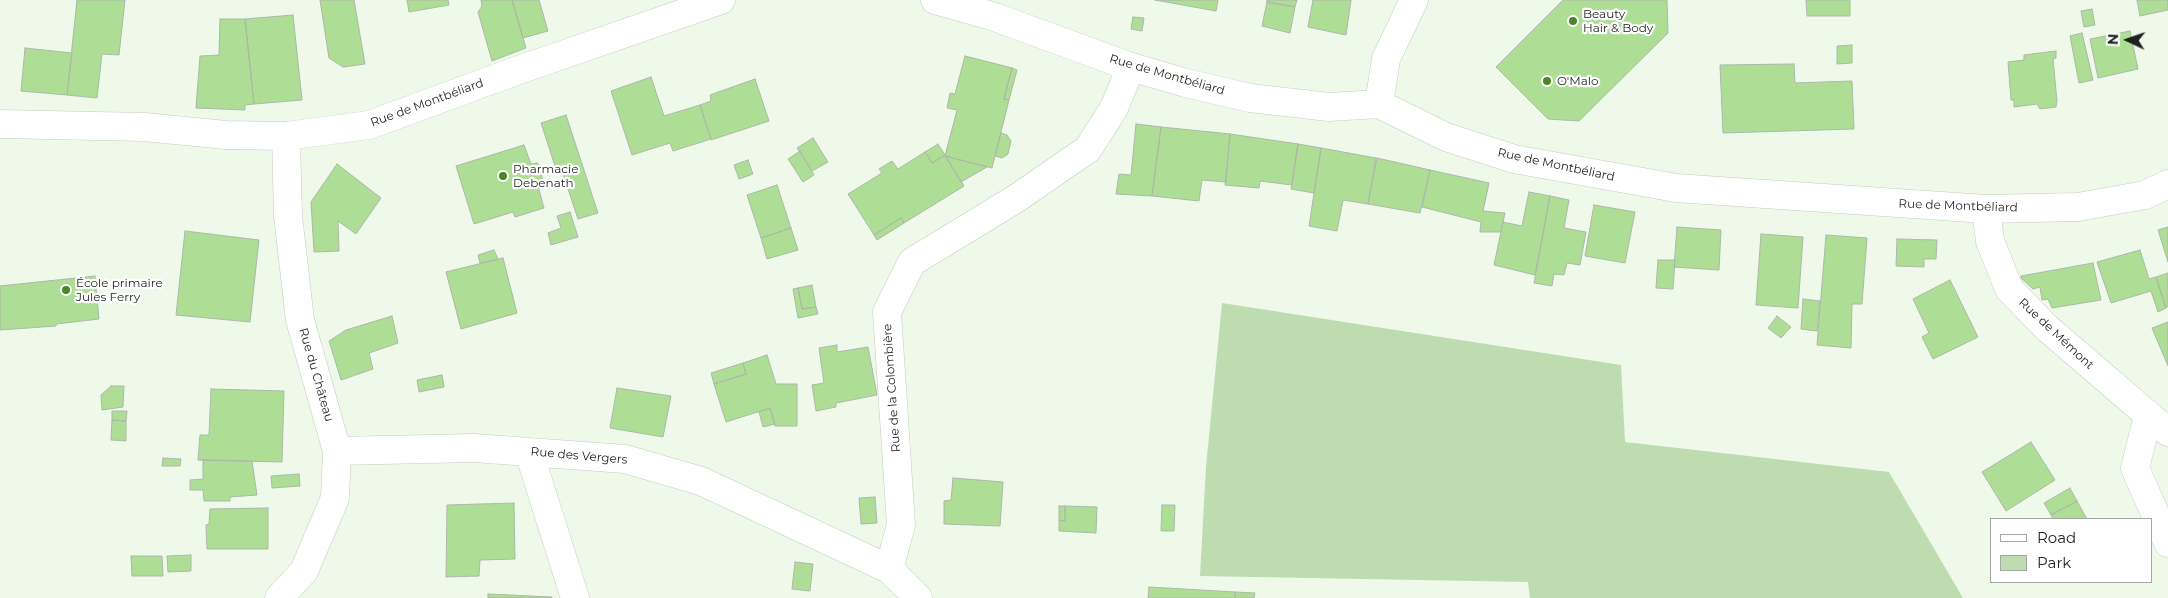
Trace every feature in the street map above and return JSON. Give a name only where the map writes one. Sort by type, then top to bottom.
[{"type":"street","name":"Rue de Montbéliard","points":[[0,124],[144,127],[226,135],[286,136],[369,125],[516,71],[721,0]]},
{"type":"street","name":"Rue de Montbéliard","points":[[936,0],[992,16],[1131,67],[1250,98],[1329,107],[1379,104],[1446,138],[1514,159],[1676,188],[1986,209],[2078,207],[2145,195],[2168,184]]},
{"type":"street","points":[[1379,104],[1386,59],[1414,0]]},
{"type":"street","name":"Rue de la Colombière","points":[[889,568],[901,525],[887,312],[912,262],[1016,198],[1088,149],[1114,108],[1131,67]]},
{"type":"street","name":"Rue du Château","points":[[279,598],[304,571],[335,498],[337,451],[300,320],[288,216],[286,136]]},
{"type":"street","name":"Rue de Mémont","points":[[1986,209],[1990,241],[2009,290],[2047,328],[2158,424]]},
{"type":"street","points":[[2158,424],[2135,468],[2168,543]]},
{"type":"street","name":"Rue des Vergers","points":[[337,451],[474,448],[625,459],[701,481],[889,568]]},
{"type":"street","points":[[529,452],[575,598]]},
{"type":"street","points":[[889,568],[918,598]]},
{"type":"green space","points":[[1222,303],[1621,365],[1625,442],[1889,472],[1963,598],[1530,598],[1528,582],[1200,576],[1206,467]]},
{"type":"building","points":[[77,0],[125,0],[119,55],[102,54],[97,98],[67,95]]},
{"type":"building","points":[[320,0],[354,0],[365,64],[343,67],[329,58]]},
{"type":"building","points":[[407,0],[448,0],[449,5],[409,12]]},
{"type":"building","points":[[481,0],[512,0],[526,48],[492,61],[478,12],[482,6]]},
{"type":"building","points":[[512,0],[539,0],[548,31],[523,38]]},
{"type":"building","points":[[1155,0],[1218,0],[1216,11]]},
{"type":"building","points":[[1267,0],[1297,0],[1295,7],[1267,2]]},
{"type":"building","points":[[1313,0],[1351,0],[1346,35],[1308,27]]},
{"type":"building","points":[[1563,0],[1667,0],[1668,33],[1579,121],[1548,119],[1496,67]]},
{"type":"building","points":[[1806,0],[1850,0],[1850,16],[1807,16]]},
{"type":"building","points":[[2137,0],[2168,0],[2168,10],[2140,16]]},
{"type":"building","points":[[1267,2],[1295,7],[1290,33],[1262,26]]},
{"type":"building","points":[[2092,9],[2095,25],[2084,27],[2081,11]]},
{"type":"building","points":[[293,15],[302,100],[254,104],[245,19]]},
{"type":"building","points":[[1133,17],[1144,18],[1142,31],[1131,29]]},
{"type":"building","points":[[220,19],[245,19],[254,104],[245,105],[245,110],[196,108],[200,56],[219,55]]},
{"type":"building","points":[[2130,31],[2138,69],[2098,78],[2090,39]]},
{"type":"building","points":[[2082,33],[2093,80],[2079,83],[2070,36]]},
{"type":"building","points":[[1852,45],[1852,63],[1837,64],[1837,46]]},
{"type":"building","points":[[25,48],[72,53],[67,95],[21,91]]},
{"type":"building","points":[[2056,51],[2056,58],[2053,59],[2056,107],[2040,109],[2037,104],[2014,107],[2014,100],[2011,100],[2008,62],[2024,60],[2024,55]]},
{"type":"building","points":[[965,56],[1012,68],[1004,99],[1009,100],[992,168],[945,156],[957,110],[947,108],[950,93],[955,94]]},
{"type":"building","points":[[1794,64],[1795,83],[1852,81],[1854,129],[1723,133],[1720,65]]},
{"type":"building","points":[[1012,68],[1017,70],[1009,100],[1004,99]]},
{"type":"building","points":[[651,77],[664,116],[700,105],[711,139],[673,151],[670,143],[632,155],[611,91]]},
{"type":"building","points":[[755,79],[769,121],[711,140],[700,105],[711,101],[710,95]]},
{"type":"building","points":[[566,115],[598,213],[578,219],[560,165],[555,166],[541,123]]},
{"type":"building","points":[[1136,124],[1161,127],[1152,196],[1116,194],[1119,174],[1131,175]]},
{"type":"building","points":[[1161,127],[1230,134],[1226,182],[1202,180],[1199,201],[1152,196]]},
{"type":"building","points":[[1001,133],[1007,135],[1011,141],[1008,154],[1002,158],[995,156]]},
{"type":"building","points":[[1230,134],[1298,144],[1292,185],[1260,181],[1259,188],[1225,185]]},
{"type":"building","points":[[813,138],[828,162],[812,171],[797,148]]},
{"type":"building","points":[[938,144],[945,155],[932,163],[925,152]]},
{"type":"building","points":[[1298,144],[1321,148],[1314,193],[1291,189]]},
{"type":"building","points":[[524,145],[531,164],[538,163],[544,184],[538,186],[544,208],[515,217],[513,212],[474,224],[456,166]]},
{"type":"building","points":[[1321,148],[1376,158],[1368,204],[1343,200],[1337,231],[1309,226]]},
{"type":"building","points":[[800,151],[814,175],[803,182],[788,159]]},
{"type":"building","points":[[925,152],[932,163],[945,155],[964,186],[904,223],[901,218],[874,235],[848,194],[882,173],[879,169],[892,161],[898,169]]},
{"type":"building","points":[[945,156],[987,167],[961,182]]},
{"type":"building","points":[[1377,158],[1430,170],[1420,213],[1368,204]]},
{"type":"building","points":[[748,160],[753,174],[739,179],[734,165]]},
{"type":"building","points":[[337,164],[381,198],[356,234],[338,221],[339,251],[314,252],[311,202]]},
{"type":"building","points":[[1430,170],[1489,183],[1483,211],[1505,213],[1501,232],[1480,232],[1481,222],[1422,207]]},
{"type":"building","points":[[777,185],[791,228],[761,238],[747,195]]},
{"type":"building","points":[[1529,192],[1550,196],[1535,275],[1494,265],[1503,222],[1522,226]]},
{"type":"building","points":[[1550,196],[1569,200],[1564,228],[1586,232],[1580,265],[1567,263],[1564,275],[1554,274],[1552,286],[1534,283]]},
{"type":"building","points":[[1594,205],[1635,212],[1625,263],[1585,256]]},
{"type":"building","points":[[570,212],[578,237],[551,245],[548,233],[561,228],[557,216]]},
{"type":"building","points":[[901,218],[904,223],[877,240],[874,235]]},
{"type":"building","points":[[1677,227],[1721,230],[1719,270],[1674,267]]},
{"type":"building","points":[[2168,227],[2168,262],[2158,230]]},
{"type":"building","points":[[791,228],[798,250],[767,259],[761,238]]},
{"type":"building","points":[[185,231],[259,240],[250,322],[176,315]]},
{"type":"building","points":[[1761,234],[1803,237],[1798,308],[1756,305]]},
{"type":"building","points":[[1826,235],[1867,238],[1862,304],[1852,304],[1851,348],[1817,345]]},
{"type":"building","points":[[1897,239],[1937,240],[1936,259],[1924,259],[1924,267],[1896,266]]},
{"type":"building","points":[[494,250],[498,259],[480,263],[478,255]]},
{"type":"building","points":[[2140,250],[2149,279],[2156,277],[2166,308],[2158,312],[2151,291],[2111,303],[2097,262]]},
{"type":"building","points":[[503,258],[517,313],[461,329],[446,272]]},
{"type":"building","points":[[1658,260],[1675,260],[1673,289],[1656,288]]},
{"type":"building","points":[[2093,263],[2101,300],[2052,308],[2048,299],[2042,300],[2040,287],[2033,289],[2021,278],[2021,276]]},
{"type":"building","points":[[2168,273],[2168,306],[2166,308],[2156,277]]},
{"type":"building","name":"École primaire Jules Ferry","points":[[95,276],[99,319],[56,324],[56,326],[0,330],[0,286]]},
{"type":"building","points":[[1950,280],[1978,337],[1933,359],[1922,337],[1929,333],[1913,299]]},
{"type":"building","points":[[812,285],[816,307],[802,309],[798,288]]},
{"type":"building","points":[[798,288],[802,309],[816,307],[818,314],[798,318],[793,289]]},
{"type":"building","points":[[1803,299],[1820,301],[1817,331],[1801,329]]},
{"type":"building","points":[[392,316],[398,343],[369,353],[373,369],[341,380],[329,341],[346,330]]},
{"type":"building","points":[[1777,316],[1791,327],[1781,338],[1768,328]]},
{"type":"building","points":[[2168,322],[2168,366],[2152,328]]},
{"type":"building","points":[[837,345],[837,352],[868,347],[877,395],[836,403],[836,407],[816,411],[812,385],[824,383],[819,348]]},
{"type":"building","points":[[767,355],[776,384],[797,384],[797,426],[775,426],[770,408],[726,422],[714,384],[746,374],[743,363]]},
{"type":"building","points":[[743,363],[746,374],[714,384],[711,373]]},
{"type":"building","points":[[442,375],[444,387],[419,392],[417,380]]},
{"type":"building","points":[[111,386],[124,386],[123,407],[102,410],[101,395]]},
{"type":"building","points":[[617,388],[671,396],[663,437],[610,428]]},
{"type":"building","points":[[211,389],[284,391],[282,462],[198,460],[200,435],[209,435]]},
{"type":"building","points":[[770,408],[775,424],[763,427],[759,412]]},
{"type":"building","points":[[112,411],[127,411],[126,421],[112,420]]},
{"type":"building","points":[[112,420],[126,421],[126,441],[111,440]]},
{"type":"building","points":[[2031,442],[2055,480],[2006,511],[1982,472]]},
{"type":"building","points":[[163,458],[181,459],[180,466],[162,466]]},
{"type":"building","points":[[203,460],[252,461],[257,495],[230,497],[230,501],[204,501],[203,490],[190,490],[190,480],[203,479]]},
{"type":"building","points":[[299,474],[300,486],[272,488],[271,476]]},
{"type":"building","points":[[953,478],[1003,482],[1000,526],[944,524],[944,501],[951,500]]},
{"type":"building","points":[[2070,488],[2077,501],[2051,515],[2044,503]]},
{"type":"building","points":[[875,497],[877,523],[861,524],[859,498]]},
{"type":"building","points":[[2077,501],[2086,518],[2052,518],[2051,515]]},
{"type":"building","points":[[514,503],[515,559],[480,560],[479,576],[446,577],[447,505]]},
{"type":"building","points":[[1162,505],[1175,505],[1174,531],[1161,531]]},
{"type":"building","points":[[1059,506],[1065,506],[1065,521],[1059,520]]},
{"type":"building","points":[[1065,506],[1097,507],[1096,533],[1059,531],[1059,520],[1065,521]]},
{"type":"building","points":[[268,508],[268,549],[207,549],[206,525],[209,524],[210,509]]},
{"type":"building","points":[[191,555],[191,571],[168,572],[167,556]]},
{"type":"building","points":[[131,556],[162,556],[163,576],[132,576]]},
{"type":"building","points":[[795,562],[813,564],[810,591],[792,589]]},
{"type":"building","points":[[1149,587],[1235,592],[1235,598],[1148,598]]},
{"type":"building","points":[[1235,592],[1255,593],[1254,598],[1235,598]]},
{"type":"building","points":[[488,594],[552,597],[552,598],[488,598]]},
{"type":"place","name":"Beauty Hair & Body","points":[[1573,21]]},
{"type":"place","name":"O'Malo","points":[[1547,81]]},
{"type":"place","name":"Pharmacie Debenath","points":[[503,176]]},
{"type":"place","name":"École primaire Jules Ferry","points":[[66,290]]}]
